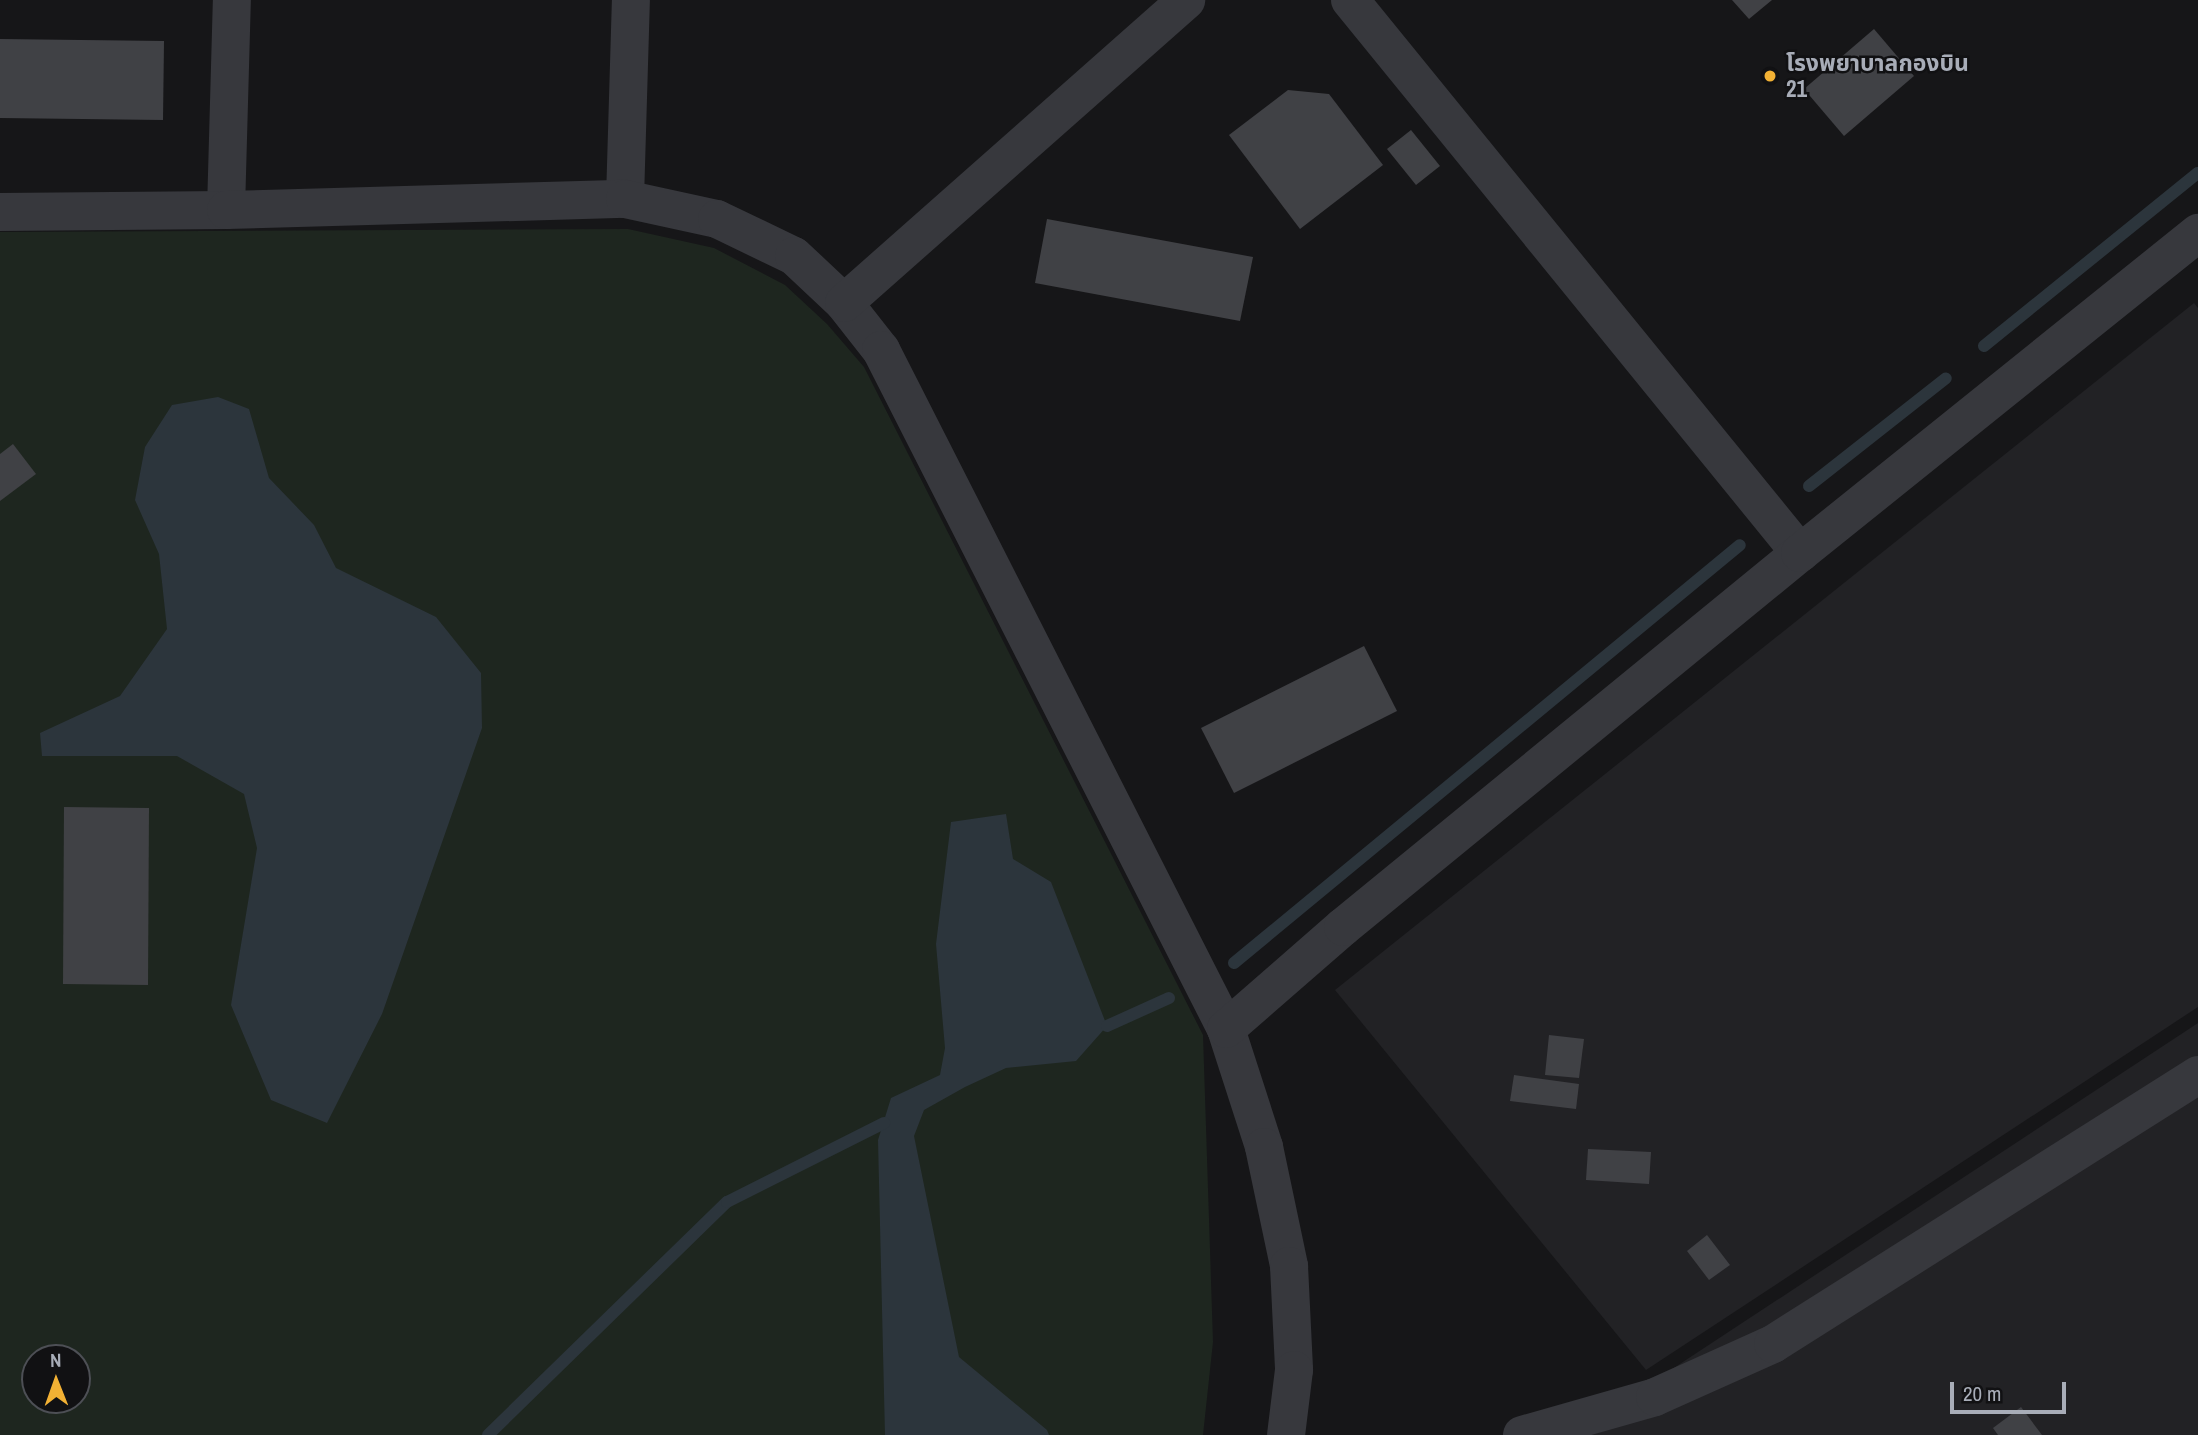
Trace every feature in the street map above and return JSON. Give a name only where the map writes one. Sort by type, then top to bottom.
[{"type":"lane","points":[[226,210],[232,0]]},
{"type":"lane","points":[[625,199],[631,0]]},
{"type":"lane","points":[[845,303],[1186,0]]},
{"type":"lane","points":[[1350,0],[1800,553]]},
{"type":"lane","points":[[0,212],[226,210],[625,199],[717,219],[794,256],[845,303],[881,350],[1226,1028],[1264,1146],[1289,1266],[1294,1370],[1286,1435]]},
{"type":"lane","points":[[1226,1028],[1343,927],[1800,553],[2198,233]]},
{"type":"lane","points":[[1522,1435],[1656,1397],[1773,1344],[2198,1075]]},
{"type":"shaded area","points":[[628,229],[714,248],[785,285],[827,324],[864,367],[1203,1035],[1213,1342],[1203,1435],[0,1435],[0,232]]},
{"type":"shaded area","points":[[2194,303],[2198,308],[2198,1007],[1646,1370],[1335,990]]},
{"type":"shaded area","points":[[218,397],[249,409],[269,478],[314,525],[336,568],[436,617],[481,673],[482,728],[382,1014],[327,1123],[271,1100],[231,1005],[257,848],[244,794],[177,756],[42,756],[40,733],[120,696],[167,629],[159,554],[135,500],[145,447],[172,405]]},
{"type":"shaded area","points":[[1006,814],[1013,859],[1051,882],[1107,1026],[1076,1061],[1006,1068],[924,1110],[914,1136],[959,1357],[1047,1430],[1049,1435],[885,1435],[878,1140],[891,1098],[940,1075],[945,1048],[936,944],[951,822]]},
{"type":"shaded area","points":[[2198,1023],[2198,1435],[1572,1435]]},
{"type":"building","points":[[1732,0],[1772,0],[1749,19]]},
{"type":"building","points":[[1874,29],[1914,76],[1844,136],[1804,89]]},
{"type":"building","points":[[0,39],[164,41],[163,120],[0,118]]},
{"type":"building","points":[[1288,90],[1329,94],[1383,165],[1300,229],[1229,135]]},
{"type":"building","points":[[1411,130],[1440,166],[1416,185],[1387,149]]},
{"type":"building","points":[[1047,219],[1253,257],[1240,321],[1035,283]]},
{"type":"building","points":[[13,444],[36,474],[0,501],[0,454]]},
{"type":"building","points":[[1364,646],[1397,711],[1234,793],[1201,728]]},
{"type":"building","points":[[64,807],[149,808],[148,985],[63,984]]},
{"type":"building","points":[[1549,1035],[1584,1039],[1579,1078],[1545,1075]]},
{"type":"building","points":[[1514,1075],[1579,1084],[1576,1109],[1510,1101]]},
{"type":"building","points":[[1588,1149],[1651,1152],[1649,1184],[1586,1180]]},
{"type":"building","points":[[1707,1235],[1730,1265],[1709,1280],[1687,1251]]},
{"type":"building","points":[[2021,1407],[2042,1435],[1998,1435],[1993,1428]]},
{"type":"waterway","points":[[1984,346],[2198,173]]},
{"type":"waterway","points":[[1809,486],[1946,378]]},
{"type":"waterway","points":[[1234,963],[1740,545]]},
{"type":"waterway","points":[[1107,1026],[1169,998]]},
{"type":"waterway","points":[[488,1435],[727,1202],[884,1123]]},
{"type":"place","name":"โรงพยาบาลกองบิน 21","points":[[1770,76]]}]
